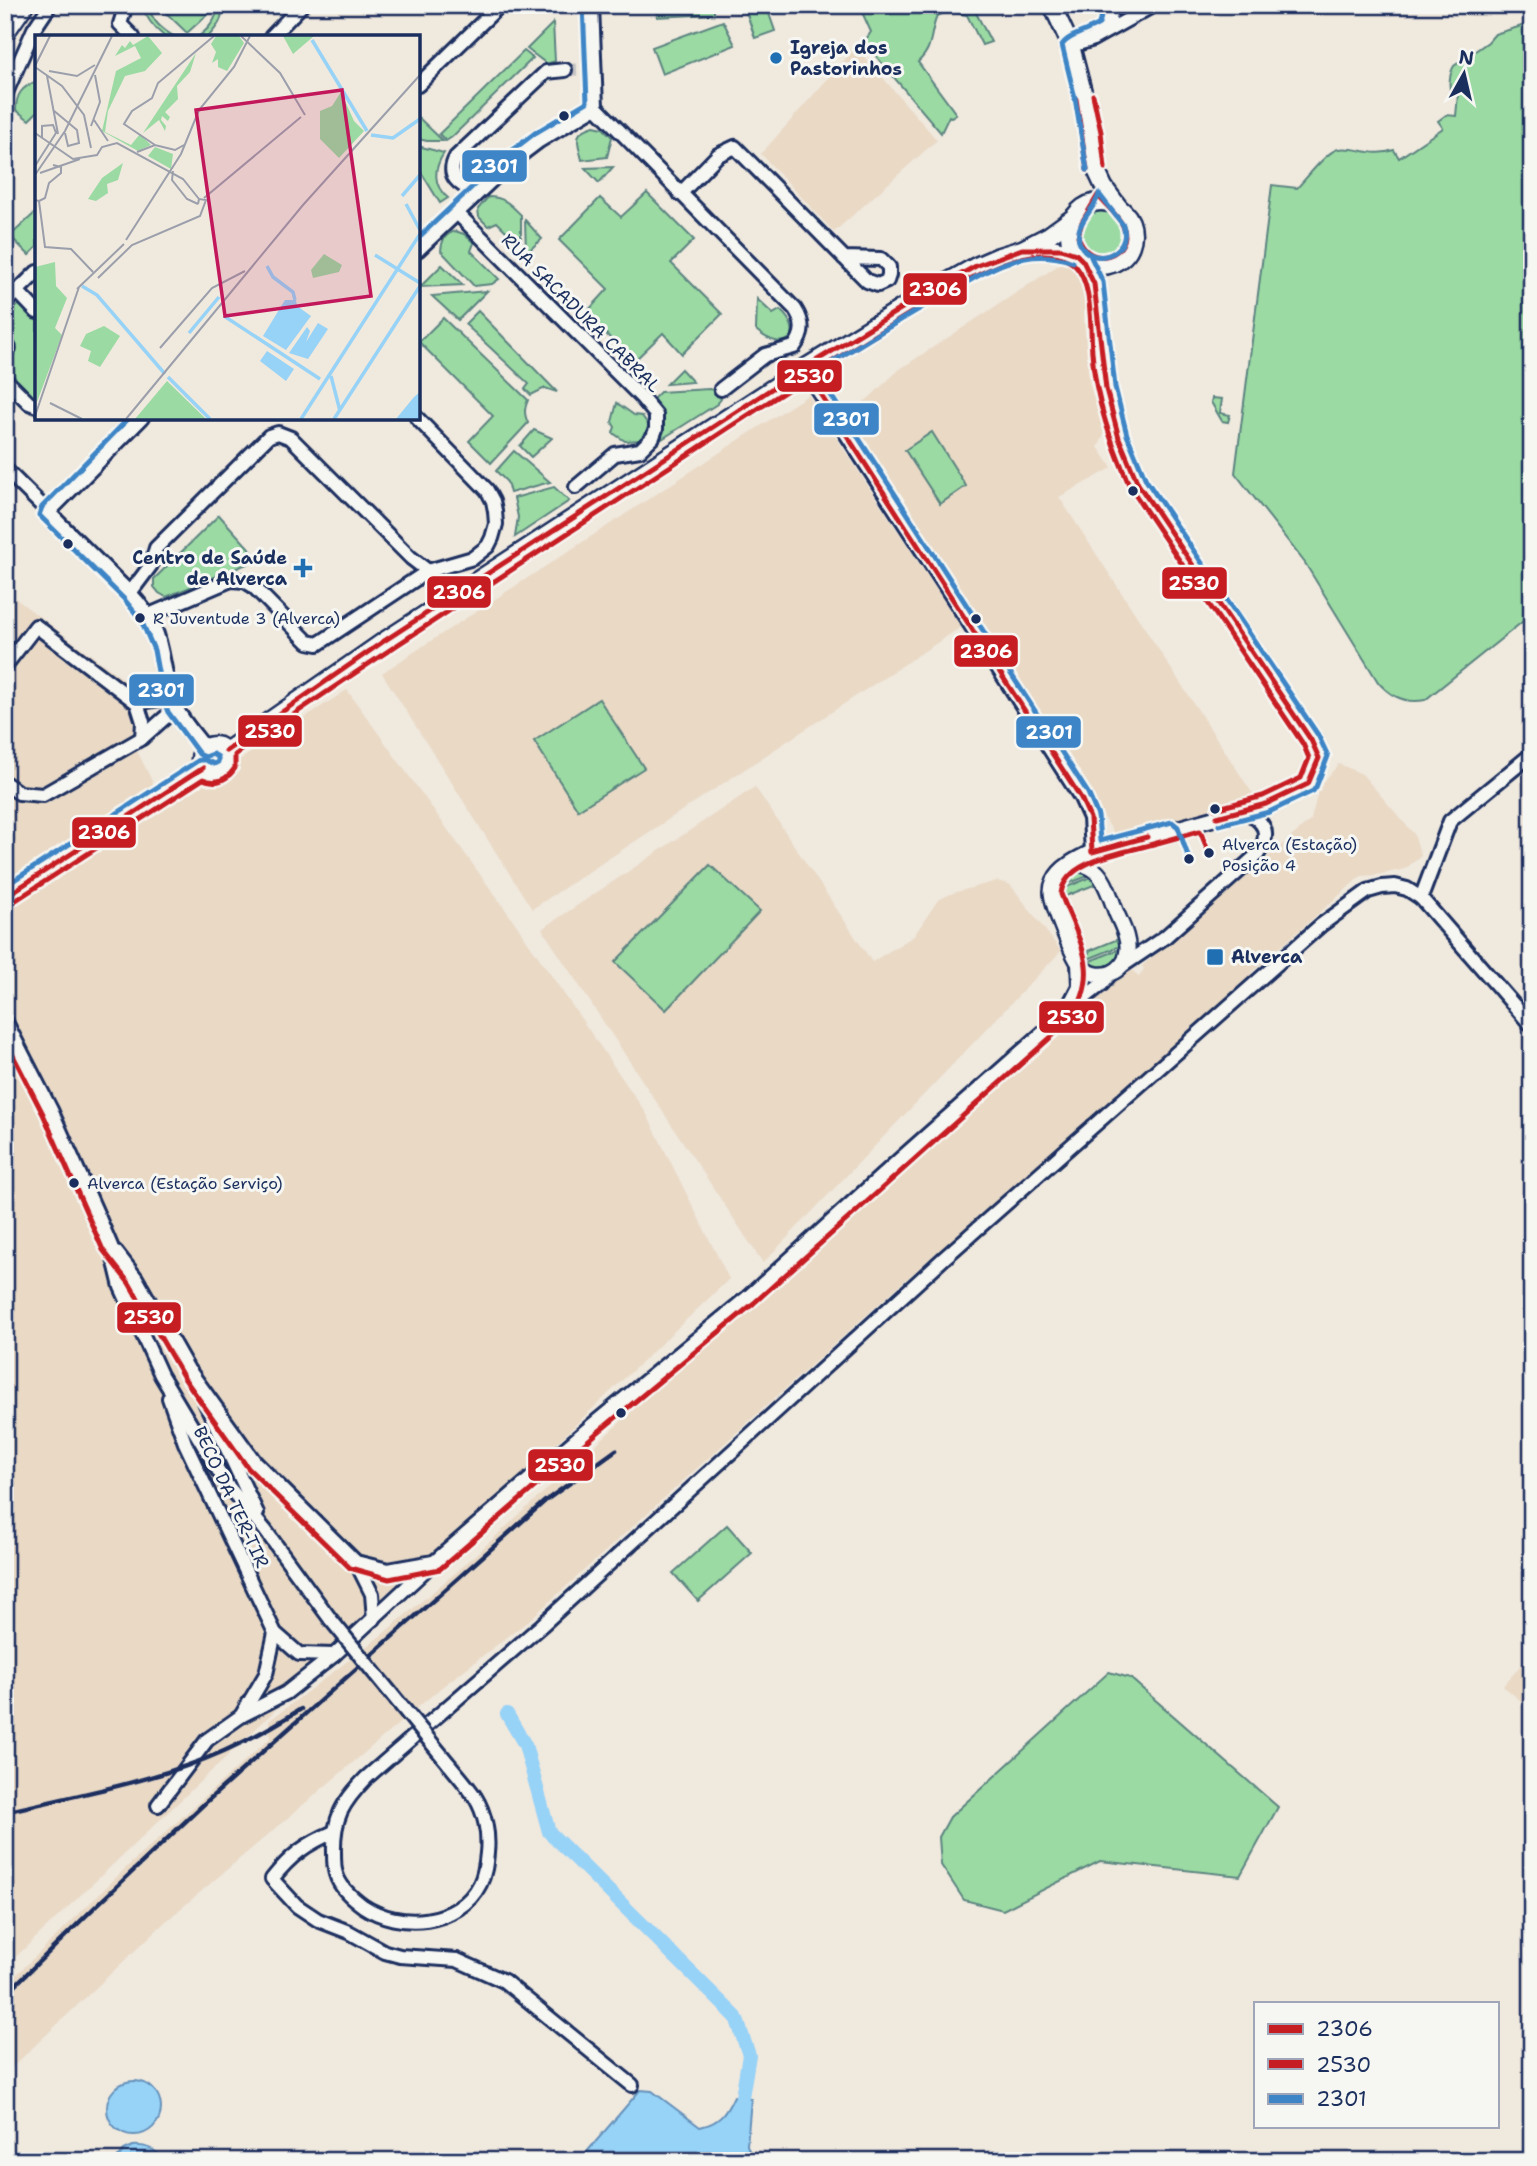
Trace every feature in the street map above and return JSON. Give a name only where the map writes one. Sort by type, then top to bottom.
[{"type":"main road","points":[[5,31],[23,5]]},
{"type":"main road","points":[[1052,5],[1071,46],[1084,96],[1096,170],[1093,189],[1077,213],[1069,236],[1080,258]]},
{"type":"main road","points":[[1022,249],[1052,248],[1092,265],[1110,265],[1119,261],[1131,248],[1131,221],[1110,196],[1096,170]]},
{"type":"main road","points":[[226,751],[384,641],[915,300],[999,256],[1022,249],[1059,229],[1077,213],[1098,202],[1118,206]]},
{"type":"main road","points":[[214,745],[226,751],[227,765],[220,772],[211,773],[203,768],[200,760],[205,748],[214,745]]},
{"type":"main road","points":[[5,897],[203,768]]},
{"type":"street","points":[[37,33],[50,5]]},
{"type":"street","points":[[126,5],[120,24],[131,35]]},
{"type":"street","points":[[284,31],[302,5]]},
{"type":"street","points":[[420,83],[500,5]]},
{"type":"street","points":[[592,5],[591,69],[596,107],[795,309],[802,323],[799,340],[793,347],[765,355],[721,389]]},
{"type":"street","points":[[1107,30],[1113,5]]},
{"type":"street","points":[[1071,46],[1091,40],[1154,5]]},
{"type":"street","points":[[5,95],[35,37]]},
{"type":"street","points":[[476,193],[461,186],[454,179],[452,167],[456,157],[546,72],[565,70]]},
{"type":"street","points":[[420,248],[510,163],[539,141],[596,107]]},
{"type":"street","points":[[680,194],[718,155],[735,147],[844,258]]},
{"type":"street","name":"RUA SACADURA CABRAL","points":[[457,213],[656,415],[653,437],[640,450],[615,454],[576,487]]},
{"type":"street","points":[[1064,1014],[1079,986],[1079,963],[1052,895],[1055,878],[1064,869],[1080,857],[1093,852],[1266,804],[1308,784],[1320,758],[1311,740],[1134,477],[1119,438],[1106,389],[1094,284],[1080,258]]},
{"type":"street","points":[[5,303],[35,274]]},
{"type":"street","points":[[17,292],[35,310]]},
{"type":"street","points":[[5,343],[9,348],[5,352]]},
{"type":"street","points":[[158,1805],[207,1740],[241,1716],[286,1693],[334,1655],[434,1562],[591,1426],[748,1297],[898,1160],[1064,1014],[1102,984],[1121,966],[1127,956],[1128,944],[1093,852],[1090,818],[1081,798],[804,369]]},
{"type":"street","points":[[5,379],[35,405]]},
{"type":"street","points":[[48,513],[140,420]]},
{"type":"street","points":[[149,615],[231,580],[241,580],[253,586],[308,642],[318,644],[428,571],[473,558],[481,553],[488,546],[496,524],[493,501],[487,491],[419,420]]},
{"type":"street","points":[[130,593],[151,565],[156,548],[269,436],[278,433],[290,438],[402,549],[428,571]]},
{"type":"street","points":[[5,469],[149,615],[162,647],[174,703],[205,748]]},
{"type":"street","points":[[5,666],[36,626],[137,704],[143,722],[142,738]]},
{"type":"street","points":[[137,704],[174,703]]},
{"type":"street","points":[[5,783],[19,793],[43,794],[142,738],[174,703]]},
{"type":"street","points":[[1421,898],[1450,821],[1532,754]]},
{"type":"street","points":[[1079,963],[1093,974],[1113,972],[1165,937],[1257,855],[1265,839],[1263,826],[1258,818],[1243,810]]},
{"type":"street","points":[[1064,869],[1075,865],[1087,866],[1097,872],[1104,882]]},
{"type":"street","points":[[5,1020],[51,1110],[111,1247],[121,1287],[160,1375],[228,1485],[265,1530],[331,1620],[448,1763],[475,1797],[483,1814],[488,1849],[483,1876],[474,1894],[448,1913],[414,1922],[383,1917],[367,1908],[341,1886],[336,1874],[334,1832],[337,1818],[342,1806],[366,1778],[542,1625],[923,1278],[1321,925],[1368,891],[1395,886],[1407,889],[1421,898],[1532,1026]]},
{"type":"street","points":[[111,1247],[136,1278],[191,1373],[265,1530]]},
{"type":"street","points":[[191,1373],[255,1462],[356,1562],[372,1594],[374,1619]]},
{"type":"street","name":"BECO DA TER-TIR","points":[[160,1375],[184,1443],[275,1633],[299,1654],[334,1655]]},
{"type":"street","points":[[356,1562],[388,1570],[434,1562]]},
{"type":"street","points":[[241,1716],[266,1674],[275,1633]]},
{"type":"street","points":[[334,1832],[314,1840],[287,1860],[272,1880],[298,1906],[318,1920],[349,1932],[385,1952],[400,1956],[457,1960],[504,1980],[632,2085]]},
{"type":"shaded area","points":[[856,47],[937,140],[834,232],[761,154]]},
{"type":"shaded area","points":[[1065,261],[1084,282],[1089,382],[1104,435],[1098,447],[1112,468],[1059,497],[1256,799],[1117,838],[973,606],[846,415],[900,369]]},
{"type":"shaded area","points":[[808,395],[961,627],[532,909],[382,673]]},
{"type":"shaded area","points":[[5,591],[146,696],[135,747],[158,793],[5,885]]},
{"type":"shaded area","points":[[347,690],[515,923],[646,1113],[729,1279],[5,1967],[5,918],[11,909]]},
{"type":"shaded area","points":[[1339,764],[1362,774],[1414,834],[1421,856],[1405,869],[1361,876],[1251,973],[1251,978],[902,1283],[527,1622],[443,1686],[165,1922],[5,2074],[5,1986],[128,1866],[270,1738],[269,1721],[383,1634],[461,1568],[720,1331],[1129,967],[1139,977],[1144,969],[1142,966],[1311,820],[1319,787]]},
{"type":"shaded area","points":[[755,787],[872,962],[914,936],[938,900],[997,881],[1013,888],[1061,951],[763,1263],[542,929]]},
{"type":"shaded area","points":[[1532,1652],[1532,1710],[1503,1686]]},
{"type":"green space","points":[[142,5],[148,5],[158,24],[172,35],[163,35],[148,19]]},
{"type":"green space","points":[[158,5],[200,5],[208,14],[187,33]]},
{"type":"green space","points":[[213,5],[220,5],[222,10],[219,22],[210,35],[200,35],[209,26],[217,13]]},
{"type":"green space","points":[[744,5],[766,5],[775,31],[755,38]]},
{"type":"green space","points":[[854,5],[972,5],[991,42],[982,45],[967,15],[949,11],[937,16],[929,46],[918,62],[956,114],[949,116],[941,133],[864,42],[871,32],[862,12]]},
{"type":"green space","points":[[714,8],[714,14],[657,17],[657,11]]},
{"type":"green space","points":[[723,21],[735,45],[662,74],[652,47]]},
{"type":"green space","points":[[553,23],[555,61],[547,64],[527,49]]},
{"type":"green space","points":[[1525,25],[1532,44],[1532,614],[1425,700],[1405,700],[1388,692],[1378,682],[1305,563],[1235,473],[1272,185],[1297,188],[1322,160],[1338,149],[1379,153],[1394,150],[1399,158],[1443,128],[1438,121],[1446,115],[1456,116],[1458,94],[1451,92],[1450,86],[1454,66],[1495,34]]},
{"type":"green space","points":[[524,51],[533,58],[446,141],[439,134]]},
{"type":"green space","points":[[35,82],[35,114],[29,120],[16,110],[19,95]]},
{"type":"green space","points":[[420,119],[443,141],[420,139]]},
{"type":"green space","points":[[594,126],[603,128],[612,137],[607,157],[582,160],[579,135]]},
{"type":"green space","points":[[420,147],[444,153],[436,176],[439,188],[448,198],[440,203],[420,170]]},
{"type":"green space","points":[[613,167],[599,183],[585,168]]},
{"type":"green space","points":[[647,193],[694,240],[671,263],[722,314],[682,354],[663,333],[633,362],[586,313],[608,289],[559,240],[600,198],[621,217]]},
{"type":"green space","points":[[488,197],[503,200],[521,215],[521,246],[497,222],[488,226],[479,217],[478,209]]},
{"type":"green space","points":[[1101,211],[1117,218],[1124,234],[1117,250],[1101,257],[1085,250],[1078,234],[1085,218]]},
{"type":"green space","points":[[35,213],[35,249],[29,255],[10,236]]},
{"type":"green space","points":[[525,220],[542,239],[526,253]]},
{"type":"green space","points":[[455,231],[464,234],[474,243],[471,251],[499,279],[492,284],[474,286],[441,251],[444,238]]},
{"type":"green space","points":[[442,265],[463,285],[420,287]]},
{"type":"green space","points":[[487,291],[458,320],[432,296]]},
{"type":"green space","points":[[757,299],[773,314],[780,310],[788,319],[792,327],[789,339],[776,341],[756,330]]},
{"type":"green space","points":[[24,300],[35,310],[35,411],[5,380],[5,361],[9,357],[5,353],[5,317]]},
{"type":"green space","points":[[478,311],[557,392],[545,388],[531,395],[525,389],[529,384],[465,324]]},
{"type":"green space","points":[[443,318],[528,400],[525,412],[528,423],[491,463],[469,441],[493,416],[420,341]]},
{"type":"green space","points":[[681,369],[693,382],[666,384]]},
{"type":"green space","points":[[709,389],[718,393],[721,399],[717,404],[662,439],[662,416],[651,401],[660,392]]},
{"type":"green space","points":[[1212,398],[1222,399],[1220,413],[1230,415],[1228,422],[1222,421],[1211,402]]},
{"type":"green space","points":[[617,403],[634,415],[642,416],[650,427],[641,440],[625,441],[613,433],[615,427],[612,422]]},
{"type":"green space","points":[[534,430],[552,438],[531,457],[520,446]]},
{"type":"green space","points":[[932,432],[966,486],[940,504],[905,450]]},
{"type":"green space","points":[[514,451],[550,482],[510,493],[507,482],[496,471]]},
{"type":"green space","points":[[554,487],[569,501],[515,537],[518,517],[514,498]]},
{"type":"green space","points":[[219,515],[259,559],[166,597],[159,593],[154,587],[154,579]]},
{"type":"green space","points":[[599,699],[644,768],[578,810],[534,741]]},
{"type":"green space","points":[[710,865],[760,911],[666,1010],[615,962]]},
{"type":"green space","points":[[1076,870],[1093,874],[1057,888],[1062,878]]},
{"type":"green space","points":[[1094,876],[1099,883],[1058,899],[1057,891]]},
{"type":"green space","points":[[1118,939],[1122,940],[1123,945],[1083,961],[1080,956],[1089,957],[1089,951]]},
{"type":"green space","points":[[1123,948],[1114,966],[1098,970],[1085,963]]},
{"type":"green space","points":[[727,1525],[752,1553],[698,1601],[673,1573]]},
{"type":"green space","points":[[1109,1672],[1130,1678],[1278,1807],[1240,1876],[1100,1861],[1003,1910],[964,1900],[941,1865],[939,1837],[950,1817]]},
{"type":"water","points":[[134,2081],[153,2089],[161,2108],[153,2127],[134,2135],[115,2127],[107,2108],[115,2089]]},
{"type":"water","points":[[640,2090],[652,2091],[700,2127],[713,2123],[722,2116],[734,2096],[751,2099],[747,2145],[753,2161],[579,2161]]},
{"type":"water","points":[[133,2146],[150,2149],[163,2161],[115,2161],[124,2150]]},
{"type":"waterway","points":[[507,1714],[525,1745],[549,1832],[736,2017],[749,2055],[742,2097]]},
{"type":"tunnel","points":[[565,70],[587,69]]},
{"type":"railway","points":[[5,1995],[205,1803],[545,1501],[616,1450]]},
{"type":"railway","points":[[5,1812],[119,1786],[186,1766],[245,1741],[301,1709]]},
{"type":"transit line","name":"2301","points":[[420,236],[505,156],[535,133],[587,102],[583,5]]},
{"type":"transit line","name":"2301","points":[[1087,170],[1075,98],[1062,45],[1069,38],[1099,24],[1104,5]]},
{"type":"transit line","name":"2530","points":[[1093,95],[1105,168]]},
{"type":"transit line","name":"2530","points":[[1076,99],[1087,170]]},
{"type":"transit line","name":"2301","points":[[1099,194],[1123,225],[1124,235],[1117,251],[1101,256],[1085,251],[1078,237],[1081,224],[1099,194]]},
{"type":"transit line","name":"2530","points":[[1098,195],[1121,222],[1125,236],[1117,251],[1100,256],[1091,254],[1083,247],[1078,236],[1082,222],[1098,195]]},
{"type":"transit line","name":"2306","points":[[226,751],[384,641],[785,380],[915,300],[976,266],[1022,249],[1061,249],[1076,254],[1083,261],[1094,284],[1106,389],[1119,438],[1138,484],[1311,740],[1319,758],[1308,784],[1266,804],[1217,817]]},
{"type":"transit line","name":"2530","points":[[10,904],[203,779],[213,782],[229,776],[235,768],[235,755],[291,716],[811,375],[968,280],[1005,263],[1023,257],[1043,255],[1069,261],[1083,278],[1089,303],[1097,387],[1111,438],[1130,487],[1303,744],[1309,758],[1301,778],[1263,796],[1215,809]]},
{"type":"transit line","name":"2301","points":[[1073,262],[1038,257],[1015,260],[996,267],[917,310],[816,372],[1088,793],[1098,816],[1100,841],[1172,822],[1178,827],[1189,859]]},
{"type":"transit line","name":"2301","points":[[1091,257],[1103,282],[1115,387],[1127,435],[1146,480],[1318,735],[1328,756],[1313,791],[1269,812],[1219,825]]},
{"type":"transit line","name":"2306","points":[[804,369],[1081,798],[1090,818],[1092,852]]},
{"type":"transit line","name":"2301","points":[[5,886],[199,760],[214,764],[218,762],[218,757],[213,754],[205,757],[199,754],[168,712],[154,650],[141,620],[124,599],[39,515],[42,507],[127,420]]},
{"type":"transit line","name":"2306","points":[[5,897],[203,768]]},
{"type":"transit line","name":"2530","points":[[5,1040],[43,1114],[103,1250],[129,1283],[184,1378],[248,1468],[350,1568],[389,1579],[440,1569],[597,1433],[754,1303],[1070,1020],[1080,1003],[1086,972],[1085,957],[1061,894],[1064,883],[1071,874],[1093,861],[1200,831],[1209,853]]},
{"type":"transit line","name":"2306","points":[[1092,852],[1147,837]]},
{"type":"place","name":"Igreja dos Pastorinhos","points":[[776,58]]},
{"type":"place","name":"Centro de Saúde de Alverca","points":[[303,568]]},
{"type":"place","name":"R Juventude 3 (Alverca)","points":[[140,618]]},
{"type":"place","name":"Alverca (Estação) Posição 4","points":[[1209,853]]},
{"type":"place","name":"Alverca","points":[[1215,957]]},
{"type":"place","name":"Alverca (Estação Serviço)","points":[[74,1183]]}]
